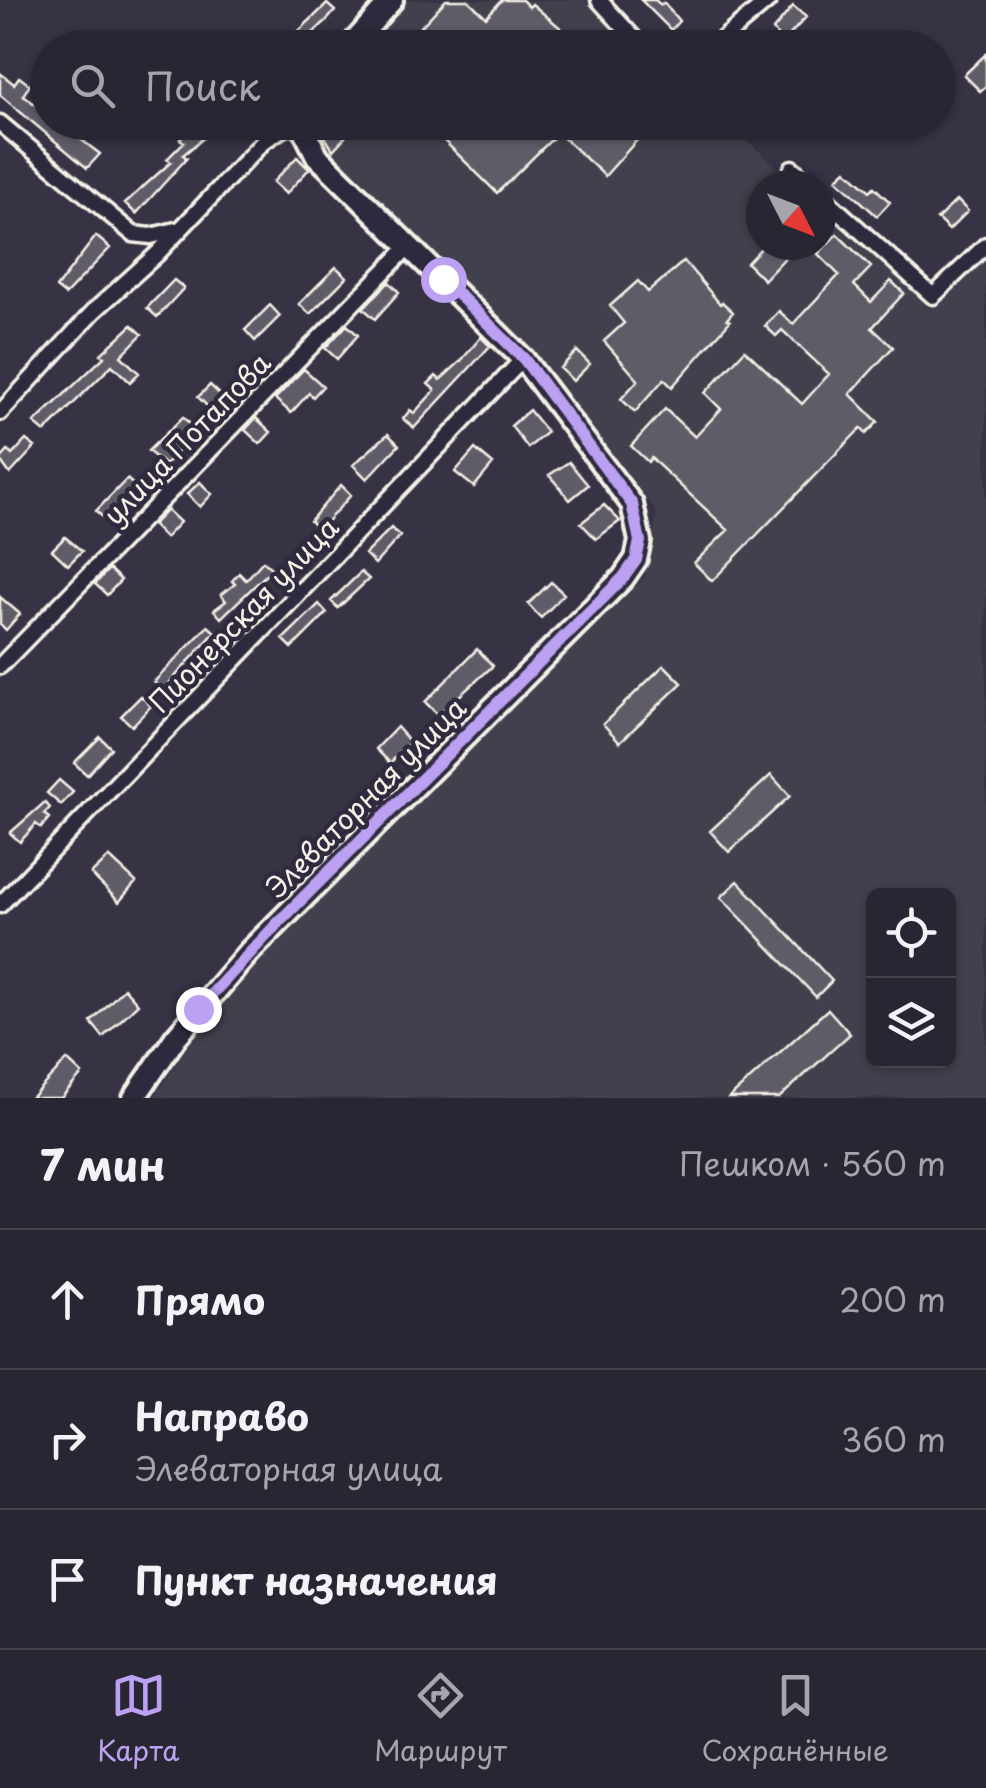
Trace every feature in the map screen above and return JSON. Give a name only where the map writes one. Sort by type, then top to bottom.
[{"type":"main road","points":[[365,30],[392,0]]},
{"type":"main road","points":[[309,140],[317,156],[524,359]]},
{"type":"main road","name":"Элеваторная улица","points":[[134,1098],[176,1036],[250,951],[623,578],[636,560],[640,541],[632,504],[524,359]]},
{"type":"street","points":[[599,0],[626,30]]},
{"type":"street","points":[[733,30],[769,0]]},
{"type":"street","points":[[0,123],[134,234],[151,236],[181,228]]},
{"type":"street","points":[[0,413],[94,311],[266,140]]},
{"type":"street","points":[[836,208],[934,296],[986,245]]},
{"type":"street","name":"улица Потапова","points":[[0,666],[409,246]]},
{"type":"street","name":"Пионерская улица","points":[[0,905],[524,359]]},
{"type":"shaded area","points":[[404,0],[585,0],[620,30],[376,30]]},
{"type":"shaded area","points":[[314,140],[746,140],[781,170],[746,170],[746,260],[836,260],[836,221],[931,309],[986,256],[986,1098],[154,1098],[230,983],[644,578],[657,513],[536,356]]},
{"type":"building","points":[[446,0],[468,0],[486,17],[502,0],[522,0],[563,30],[418,30]]},
{"type":"building","points":[[641,0],[664,3],[679,21],[671,30]]},
{"type":"building","points":[[327,4],[335,11],[316,30],[300,30]]},
{"type":"building","points":[[793,6],[806,17],[794,30],[773,30]]},
{"type":"building","points":[[986,54],[986,86],[980,91],[964,75]]},
{"type":"building","points":[[0,73],[14,84],[19,77],[30,85],[23,95],[30,101],[30,120],[0,95]]},
{"type":"building","points":[[54,140],[82,140],[100,154],[87,168]]},
{"type":"building","points":[[181,140],[201,140],[183,155],[187,158],[136,214],[125,203],[171,162],[167,159],[184,142]]},
{"type":"building","points":[[327,140],[342,140],[333,150]]},
{"type":"building","points":[[443,140],[551,140],[497,193]]},
{"type":"building","points":[[566,140],[637,140],[605,176]]},
{"type":"building","points":[[297,157],[309,169],[286,194],[273,182]]},
{"type":"building","points":[[846,170],[890,202],[877,216],[836,179]]},
{"type":"building","points":[[957,200],[968,211],[949,230],[937,219]]},
{"type":"building","points":[[836,235],[871,267],[854,285],[871,302],[891,281],[904,293],[872,328],[893,347],[850,394],[878,422],[866,434],[861,428],[712,581],[694,563],[728,530],[651,458],[648,462],[631,446],[665,409],[695,437],[721,409],[705,393],[745,350],[802,404],[829,374],[782,330],[776,336],[765,326],[779,311],[793,324],[839,275],[824,260],[836,260]]},
{"type":"building","points":[[96,236],[110,248],[65,295],[56,288]]},
{"type":"building","points":[[750,260],[783,260],[764,280],[747,263]]},
{"type":"building","points":[[684,261],[720,304],[733,312],[727,319],[730,321],[672,387],[664,379],[635,412],[621,399],[638,380],[604,341],[624,323],[610,306],[638,281],[648,292]]},
{"type":"building","points":[[336,267],[347,277],[310,314],[299,304]]},
{"type":"building","points":[[174,280],[184,288],[157,317],[147,308]]},
{"type":"building","points":[[389,282],[399,292],[375,319],[363,308]]},
{"type":"building","points":[[270,305],[280,316],[255,341],[245,330]]},
{"type":"building","points":[[132,325],[142,334],[121,356],[139,373],[130,382],[112,365],[45,432],[34,423],[104,357],[101,354]]},
{"type":"building","points":[[347,325],[358,335],[337,359],[325,348]]},
{"type":"building","points":[[481,337],[490,346],[414,428],[403,419],[435,390],[428,384],[436,376],[440,380]]},
{"type":"building","points":[[577,351],[590,364],[573,381],[560,368]]},
{"type":"building","points":[[304,369],[323,386],[313,397],[309,393],[291,413],[275,399]]},
{"type":"building","points":[[210,385],[226,400],[214,413],[198,397]]},
{"type":"building","points":[[529,410],[547,432],[528,448],[511,426]]},
{"type":"building","points":[[183,417],[197,431],[165,465],[148,451]]},
{"type":"building","points":[[256,418],[271,432],[260,444],[245,430]]},
{"type":"building","points":[[388,434],[399,445],[367,479],[353,465]]},
{"type":"building","points":[[26,440],[35,447],[10,474],[0,460],[8,451],[12,455]]},
{"type":"building","points":[[475,449],[493,464],[474,487],[455,472]]},
{"type":"building","points":[[569,462],[588,485],[570,500],[549,475]]},
{"type":"building","points":[[127,479],[140,491],[109,523],[96,511]]},
{"type":"building","points":[[200,482],[212,494],[200,507],[187,494]]},
{"type":"building","points":[[341,485],[351,495],[319,530],[310,521]]},
{"type":"building","points":[[604,505],[620,521],[596,539],[581,523]]},
{"type":"building","points":[[167,510],[180,522],[165,538],[152,525]]},
{"type":"building","points":[[391,528],[400,536],[375,564],[365,554]]},
{"type":"building","points":[[65,537],[82,551],[68,565],[52,550]]},
{"type":"building","points":[[263,561],[272,569],[221,618],[214,610],[226,601],[221,595],[235,584],[232,581],[239,573],[246,580]]},
{"type":"building","points":[[109,569],[121,580],[107,595],[95,584]]},
{"type":"building","points":[[361,572],[369,579],[338,608],[331,601]]},
{"type":"building","points":[[551,582],[564,594],[541,618],[528,604]]},
{"type":"building","points":[[0,597],[20,614],[6,630],[0,624]]},
{"type":"building","points":[[319,604],[327,613],[292,648],[283,639]]},
{"type":"building","points":[[208,626],[215,632],[163,690],[154,682]]},
{"type":"building","points":[[477,649],[493,666],[438,715],[425,702]]},
{"type":"building","points":[[664,665],[682,683],[620,742],[603,724]]},
{"type":"building","points":[[141,696],[151,706],[132,726],[121,716]]},
{"type":"building","points":[[397,727],[410,742],[390,763],[376,749]]},
{"type":"building","points":[[100,737],[111,748],[87,775],[74,763]]},
{"type":"building","points":[[771,775],[790,796],[729,852],[710,831]]},
{"type":"building","points":[[59,780],[73,792],[61,805],[47,793]]},
{"type":"building","points":[[45,802],[50,808],[44,814],[49,818],[41,828],[36,824],[20,842],[10,833]]},
{"type":"building","points":[[109,857],[136,882],[119,902],[91,874]]},
{"type":"building","points":[[738,881],[832,981],[816,997],[721,897]]},
{"type":"building","points":[[124,988],[138,1004],[103,1037],[91,1022]]},
{"type":"building","points":[[828,1009],[850,1034],[779,1098],[729,1098]]},
{"type":"building","points":[[67,1060],[82,1074],[61,1098],[31,1098]]},
{"type":"route","points":[[198,1009],[250,951],[623,578],[636,560],[640,541],[632,504],[524,359],[443,279]]}]
